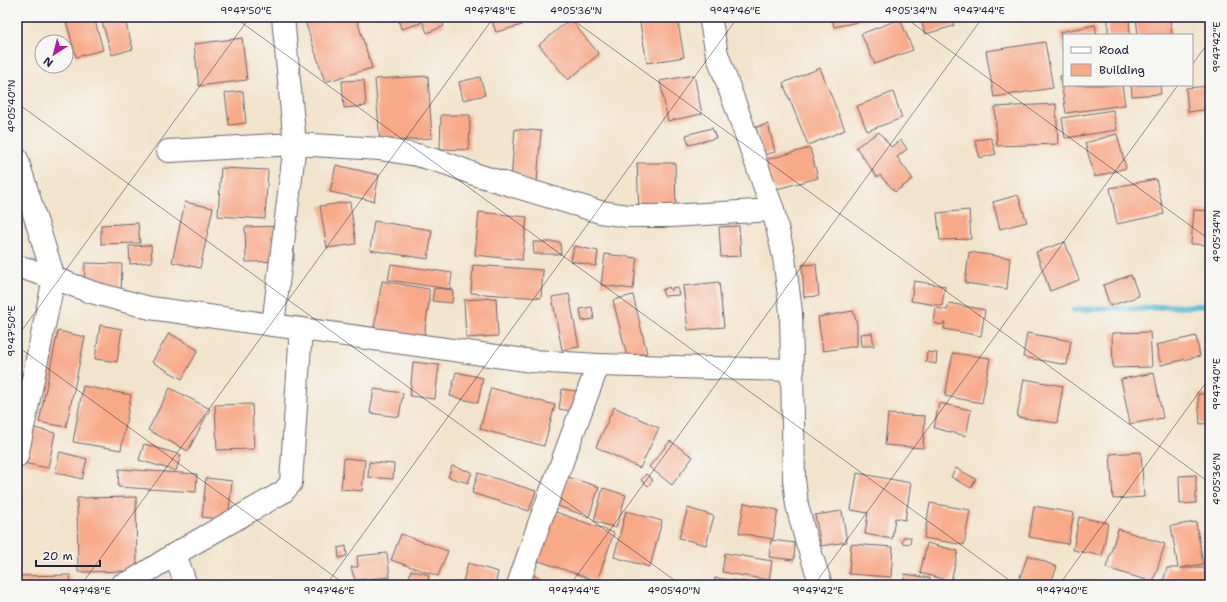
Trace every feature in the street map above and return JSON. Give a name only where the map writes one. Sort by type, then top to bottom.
[{"type":"street","points":[[273,325],[294,144],[283,17]]},
{"type":"street","points":[[710,17],[717,54],[773,210],[784,257],[791,312],[794,479],[797,505],[805,536],[821,585]]},
{"type":"street","points":[[168,151],[294,144],[380,148],[417,155],[448,164],[474,174],[600,212],[628,216],[670,216],[773,210]]},
{"type":"street","points":[[17,159],[54,278],[17,456]]},
{"type":"street","points":[[17,266],[91,292],[150,308],[532,361],[598,365],[793,370]]},
{"type":"street","points":[[121,585],[132,581],[175,554],[283,492],[291,483],[300,329]]},
{"type":"street","points":[[518,585],[598,365]]},
{"type":"street","points":[[175,554],[186,585]]},
{"type":"building","points":[[65,17],[94,17],[103,50],[76,57],[74,50],[74,34],[70,34]]},
{"type":"building","points":[[124,17],[133,49],[112,55],[102,22]]},
{"type":"building","points":[[356,17],[372,68],[325,82],[304,18]]},
{"type":"building","points":[[398,17],[420,17],[421,23],[401,29]]},
{"type":"building","points":[[421,17],[440,17],[444,26],[427,33]]},
{"type":"building","points":[[491,17],[520,17],[522,25],[496,32]]},
{"type":"building","points":[[639,17],[677,17],[684,57],[647,63]]},
{"type":"building","points":[[832,17],[876,17],[876,18],[834,27]]},
{"type":"building","points":[[920,17],[951,17],[954,26],[925,34]]},
{"type":"building","points":[[1108,17],[1129,17],[1130,34],[1108,34]]},
{"type":"building","points":[[1136,17],[1170,17],[1172,34],[1138,34]]},
{"type":"building","points":[[570,19],[599,54],[568,80],[539,45]]},
{"type":"building","points":[[900,19],[913,50],[875,64],[861,34]]},
{"type":"building","points":[[1095,25],[1097,34],[1063,34],[1063,52],[1060,32]]},
{"type":"building","points":[[242,38],[247,80],[199,86],[194,44]]},
{"type":"building","points":[[1045,42],[1053,88],[994,97],[986,51]]},
{"type":"building","points":[[820,68],[845,130],[808,145],[783,83]]},
{"type":"building","points":[[694,75],[702,114],[668,121],[660,81]]},
{"type":"building","points":[[428,76],[432,138],[380,142],[375,79]]},
{"type":"building","points":[[1060,76],[1063,76],[1063,86],[1122,86],[1125,105],[1066,113]]},
{"type":"building","points":[[480,77],[485,95],[463,100],[459,82]]},
{"type":"building","points":[[364,80],[366,106],[344,108],[342,81]]},
{"type":"building","points":[[1131,86],[1160,86],[1161,94],[1132,96]]},
{"type":"building","points":[[1210,86],[1210,109],[1188,112],[1186,88]]},
{"type":"building","points":[[243,91],[246,123],[229,125],[225,93]]},
{"type":"building","points":[[893,92],[902,118],[867,131],[857,106]]},
{"type":"building","points":[[1056,104],[1058,144],[997,146],[995,107]]},
{"type":"building","points":[[1113,110],[1117,130],[1065,138],[1062,118]]},
{"type":"building","points":[[441,115],[470,115],[469,150],[440,149]]},
{"type":"building","points":[[768,124],[775,152],[763,155],[756,127]]},
{"type":"building","points":[[712,128],[716,138],[689,145],[686,135]]},
{"type":"building","points":[[515,129],[541,131],[537,182],[511,180]]},
{"type":"building","points":[[879,132],[891,147],[901,140],[907,149],[897,157],[913,179],[895,192],[880,175],[877,177],[856,147]]},
{"type":"building","points":[[1117,134],[1126,168],[1095,177],[1085,143]]},
{"type":"building","points":[[991,138],[996,154],[980,158],[975,140]]},
{"type":"building","points":[[810,148],[818,178],[765,192],[757,162]]},
{"type":"building","points":[[637,163],[675,163],[676,213],[639,213]]},
{"type":"building","points":[[336,165],[379,175],[374,201],[330,192]]},
{"type":"building","points":[[221,168],[268,170],[265,219],[218,216]]},
{"type":"building","points":[[1156,179],[1164,214],[1117,224],[1110,188]]},
{"type":"building","points":[[1018,195],[1027,222],[1000,229],[993,202]]},
{"type":"building","points":[[185,202],[213,208],[200,268],[172,262]]},
{"type":"building","points":[[350,202],[356,244],[327,248],[320,206]]},
{"type":"building","points":[[969,210],[971,239],[940,240],[937,213]]},
{"type":"building","points":[[1194,210],[1210,211],[1210,245],[1191,244]]},
{"type":"building","points":[[479,212],[527,217],[522,260],[475,255]]},
{"type":"building","points":[[374,221],[432,230],[428,259],[370,250]]},
{"type":"building","points":[[138,223],[140,243],[101,244],[101,225]]},
{"type":"building","points":[[294,226],[294,261],[246,262],[245,227]]},
{"type":"building","points":[[739,226],[741,256],[721,257],[719,227]]},
{"type":"building","points":[[533,242],[560,242],[561,254],[534,254]]},
{"type":"building","points":[[1065,242],[1079,280],[1050,291],[1036,252]]},
{"type":"building","points":[[151,245],[152,262],[130,264],[129,246]]},
{"type":"building","points":[[574,246],[598,251],[596,266],[571,261]]},
{"type":"building","points":[[969,252],[1010,258],[1007,289],[965,283]]},
{"type":"building","points":[[605,254],[637,258],[633,289],[601,285]]},
{"type":"building","points":[[85,263],[122,264],[121,296],[84,295]]},
{"type":"building","points":[[391,264],[452,273],[450,289],[388,280]]},
{"type":"building","points":[[816,264],[819,296],[804,297],[802,265]]},
{"type":"building","points":[[473,265],[543,270],[541,298],[471,293]]},
{"type":"building","points":[[1131,275],[1139,296],[1110,306],[1103,285]]},
{"type":"building","points":[[382,281],[429,289],[429,302],[424,337],[374,328]]},
{"type":"building","points":[[914,281],[945,286],[942,306],[911,301]]},
{"type":"building","points":[[719,282],[724,327],[688,330],[683,286]]},
{"type":"building","points":[[669,287],[671,291],[672,288],[677,287],[679,295],[664,296],[662,290]]},
{"type":"building","points":[[434,288],[453,290],[452,303],[432,301]]},
{"type":"building","points":[[569,294],[579,347],[562,350],[552,297]]},
{"type":"building","points":[[633,295],[647,353],[627,357],[613,300]]},
{"type":"building","points":[[496,298],[498,336],[466,338],[464,300]]},
{"type":"building","points":[[949,303],[985,310],[981,336],[944,329],[945,323],[942,325],[934,323],[936,308],[947,310]]},
{"type":"building","points":[[592,307],[594,319],[582,321],[580,309]]},
{"type":"building","points":[[853,311],[857,324],[857,346],[823,351],[818,317]]},
{"type":"building","points":[[100,325],[122,329],[117,362],[95,359]]},
{"type":"building","points":[[58,331],[85,337],[66,427],[39,422]]},
{"type":"building","points":[[1150,332],[1152,367],[1113,368],[1112,333]]},
{"type":"building","points":[[169,333],[198,350],[182,379],[152,362]]},
{"type":"building","points":[[872,333],[874,346],[861,346],[860,334]]},
{"type":"building","points":[[1027,333],[1071,341],[1067,365],[1023,357]]},
{"type":"building","points":[[1196,336],[1200,356],[1161,365],[1156,345]]},
{"type":"building","points":[[927,352],[937,353],[936,364],[926,362]]},
{"type":"building","points":[[953,353],[990,358],[982,403],[945,396]]},
{"type":"building","points":[[413,362],[439,365],[435,399],[410,396]]},
{"type":"building","points":[[456,372],[483,378],[478,403],[450,396]]},
{"type":"building","points":[[1154,373],[1163,418],[1130,424],[1121,379]]},
{"type":"building","points":[[1024,379],[1063,386],[1057,423],[1017,417]]},
{"type":"building","points":[[83,386],[131,395],[121,450],[73,442]]},
{"type":"building","points":[[170,388],[210,409],[188,451],[148,430]]},
{"type":"building","points":[[491,388],[555,405],[544,446],[480,429]]},
{"type":"building","points":[[374,389],[403,393],[399,417],[370,413]]},
{"type":"building","points":[[562,389],[591,393],[582,413],[559,409]]},
{"type":"building","points":[[1198,394],[1210,394],[1210,423],[1200,424]]},
{"type":"building","points":[[939,403],[971,410],[966,436],[934,428]]},
{"type":"building","points":[[252,404],[254,449],[217,450],[215,405]]},
{"type":"building","points":[[614,407],[659,428],[640,468],[596,447]]},
{"type":"building","points":[[888,414],[925,416],[923,448],[885,445]]},
{"type":"building","points":[[30,427],[55,433],[48,468],[23,463]]},
{"type":"building","points":[[670,441],[693,457],[672,485],[649,467]]},
{"type":"building","points":[[144,444],[181,455],[176,471],[139,460]]},
{"type":"building","points":[[60,452],[87,459],[82,479],[55,472]]},
{"type":"building","points":[[1141,452],[1144,497],[1113,499],[1110,454]]},
{"type":"building","points":[[344,458],[365,460],[362,491],[341,489]]},
{"type":"building","points":[[369,462],[394,464],[393,479],[368,477]]},
{"type":"building","points":[[452,466],[472,472],[468,483],[448,477]]},
{"type":"building","points":[[956,468],[976,479],[971,488],[951,477]]},
{"type":"building","points":[[119,469],[197,474],[196,492],[118,487]]},
{"type":"building","points":[[478,473],[536,491],[529,511],[472,493]]},
{"type":"building","points":[[857,473],[911,483],[905,520],[895,518],[892,539],[865,534],[868,513],[851,510]]},
{"type":"building","points":[[646,474],[653,480],[648,486],[641,480]]},
{"type":"building","points":[[1196,475],[1196,503],[1180,504],[1179,476]]},
{"type":"building","points":[[568,477],[599,487],[589,517],[558,506]]},
{"type":"building","points":[[206,478],[232,481],[228,520],[202,517]]},
{"type":"building","points":[[603,488],[626,495],[616,528],[594,521]]},
{"type":"building","points":[[136,497],[137,571],[78,572],[77,498]]},
{"type":"building","points":[[744,503],[778,510],[773,539],[739,533]]},
{"type":"building","points":[[930,503],[970,510],[964,545],[924,538]]},
{"type":"building","points":[[1034,506],[1074,513],[1068,544],[1029,537]]},
{"type":"building","points":[[688,508],[714,516],[706,545],[679,538]]},
{"type":"building","points":[[553,511],[614,533],[597,581],[536,560]]},
{"type":"building","points":[[626,511],[662,521],[650,567],[614,557]]},
{"type":"building","points":[[842,511],[847,542],[821,546],[815,515]]},
{"type":"building","points":[[1079,517],[1108,523],[1102,556],[1073,550]]},
{"type":"building","points":[[1196,522],[1203,564],[1180,568],[1204,568],[1207,585],[1162,585],[1167,568],[1178,568],[1171,526]]},
{"type":"building","points":[[1118,529],[1165,544],[1153,582],[1106,568]]},
{"type":"building","points":[[401,534],[448,551],[438,576],[391,560]]},
{"type":"building","points":[[903,537],[911,537],[910,544],[902,543]]},
{"type":"building","points":[[771,540],[795,543],[794,560],[769,557]]},
{"type":"building","points":[[927,543],[958,551],[951,581],[920,573]]},
{"type":"building","points":[[851,544],[893,547],[891,577],[849,574]]},
{"type":"building","points":[[346,546],[347,556],[339,558],[338,548]]},
{"type":"building","points":[[387,553],[390,577],[355,580],[351,567],[358,567],[357,556]]},
{"type":"building","points":[[725,553],[772,561],[769,580],[722,572]]},
{"type":"building","points":[[1028,555],[1057,567],[1050,585],[1017,585]]},
{"type":"building","points":[[468,563],[498,572],[495,585],[462,585]]},
{"type":"building","points":[[411,570],[429,575],[427,585],[407,585]]},
{"type":"building","points":[[905,574],[930,578],[929,585],[903,585]]},
{"type":"building","points":[[70,575],[71,585],[18,585],[18,576]]},
{"type":"building","points":[[533,575],[555,585],[529,585]]},
{"type":"building","points":[[715,578],[766,584],[766,585],[714,585]]},
{"type":"building","points":[[392,579],[392,585],[373,585],[373,580]]},
{"type":"waterway","points":[[1074,310],[1112,308],[1141,309],[1168,306],[1183,307],[1210,305]]}]
